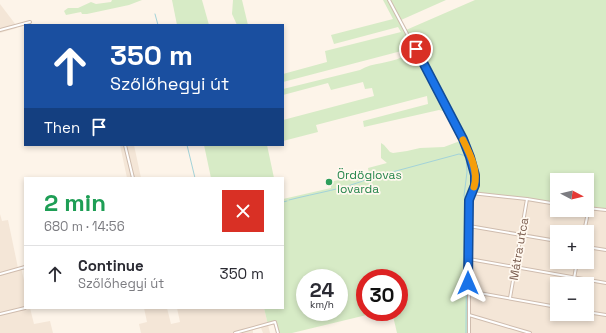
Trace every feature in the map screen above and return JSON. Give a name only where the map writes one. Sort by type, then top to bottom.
[{"type":"street","points":[[389,0],[463,139],[470,157],[475,180],[469,200],[469,333]]},
{"type":"street","points":[[0,30],[30,22]]},
{"type":"street","points":[[125,146],[133,177]]},
{"type":"street","points":[[470,194],[527,199],[550,203]]},
{"type":"street","name":"Mátra utca","points":[[510,298],[527,199]]},
{"type":"street","points":[[594,209],[606,210]]},
{"type":"street","points":[[469,226],[550,240]]},
{"type":"street","points":[[594,248],[606,250]]},
{"type":"street","points":[[469,259],[569,277]]},
{"type":"street","points":[[0,274],[24,267]]},
{"type":"street","points":[[594,281],[606,283]]},
{"type":"street","points":[[468,291],[550,306]]},
{"type":"street","points":[[0,314],[24,308]]},
{"type":"street","points":[[594,313],[606,315]]},
{"type":"street","points":[[469,315],[530,333]]},
{"type":"street","points":[[235,333],[275,322],[278,333]]},
{"type":"shaded area","points":[[0,4],[16,25],[17,28],[0,33]]},
{"type":"shaded area","points":[[120,146],[134,146],[141,177],[127,177]]},
{"type":"shaded area","points":[[471,192],[550,202],[550,217],[594,217],[594,208],[606,209],[606,333],[468,333],[466,283],[468,265],[469,198]]},
{"type":"shaded area","points":[[0,214],[2,221],[8,220],[18,268],[21,267],[24,280],[24,309],[30,309],[34,324],[50,321],[53,333],[0,333]]},
{"type":"shaded area","points":[[144,309],[167,309],[171,324],[180,322],[177,309],[264,309],[270,333],[263,333],[261,328],[253,330],[253,333],[141,333],[139,324],[147,322]]},
{"type":"green space","points":[[112,0],[142,0],[129,5],[87,14],[82,14],[81,12],[66,15],[64,11],[68,8],[78,8],[91,2],[96,4],[111,2]]},
{"type":"green space","points":[[172,0],[202,0],[209,24],[177,24]]},
{"type":"green space","points":[[233,0],[242,0],[248,24],[237,24],[232,14]]},
{"type":"green space","points":[[383,0],[446,0],[401,20],[406,30],[475,0],[606,0],[606,209],[594,208],[594,173],[550,173],[550,202],[471,192],[469,198],[466,283],[468,333],[397,333],[394,321],[408,321],[408,269],[356,269],[356,318],[348,319],[348,269],[296,269],[296,321],[342,321],[292,333],[278,333],[275,323],[268,325],[264,309],[284,309],[284,199],[331,188],[331,183],[334,181],[369,174],[368,168],[387,163],[381,158],[381,143],[393,153],[420,148],[444,147],[460,141],[443,111],[439,110],[364,127],[363,121],[428,104],[427,96],[316,125],[318,132],[284,141],[284,120],[374,96],[372,88],[365,89],[363,82],[331,90],[328,83],[284,95],[284,89],[392,61],[403,57],[410,51],[409,49],[284,82],[284,74],[327,62],[325,51],[401,32],[398,27],[334,44],[331,35],[393,19]]},
{"type":"green space","points":[[204,146],[267,146],[274,177],[211,177]]},
{"type":"waterway","points":[[155,14],[158,24]]},
{"type":"waterway","points":[[187,146],[195,177]]},
{"type":"waterway","points":[[289,200],[341,188],[370,178],[459,154],[466,156],[467,172],[464,196],[467,201],[466,333]]},
{"type":"slow traffic","points":[[463,140],[475,175],[474,187]]},
{"type":"place","name":"Ördöglovas lovarda","points":[[329,182]]},
{"type":"route","points":[[416,49],[463,139],[475,175],[475,185],[470,194],[469,200],[468,283]]}]
